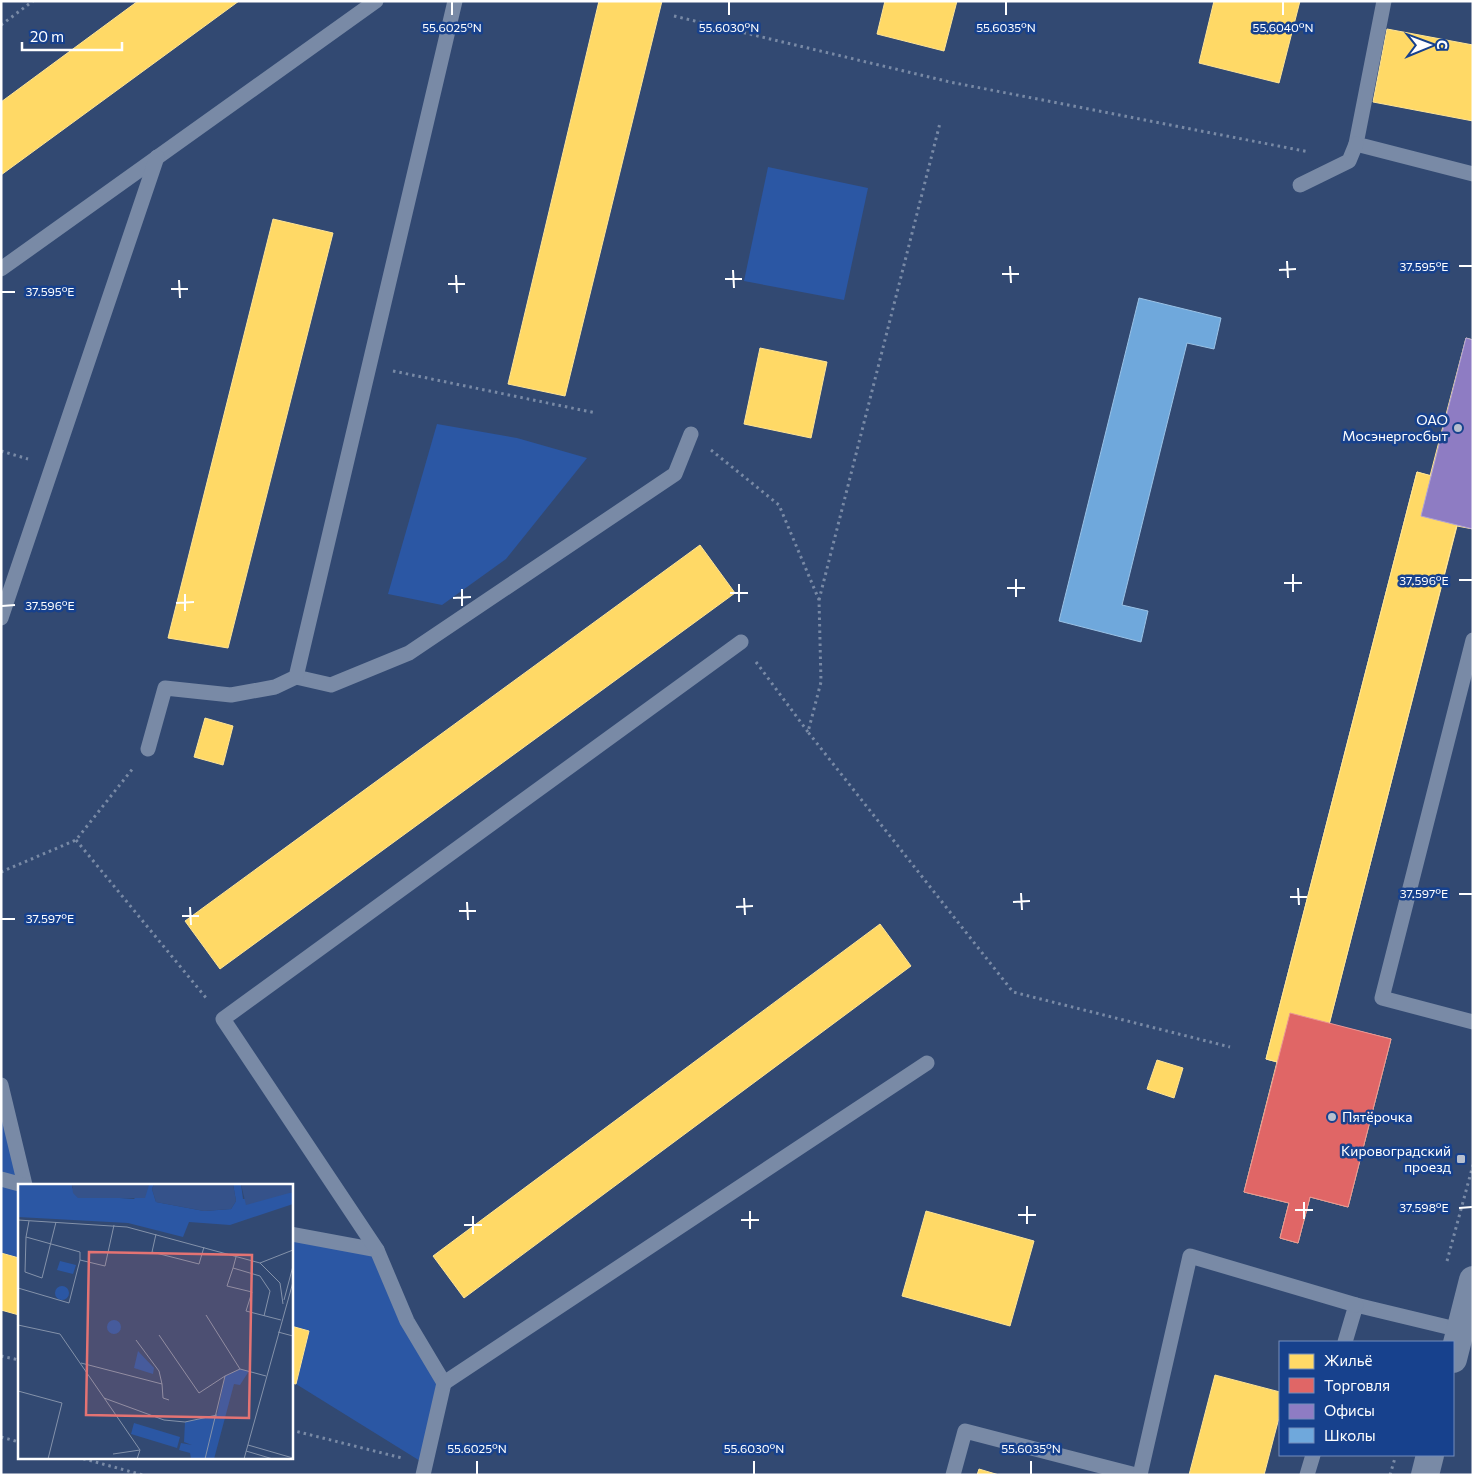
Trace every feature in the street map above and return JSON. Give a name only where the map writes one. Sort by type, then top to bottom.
[{"type":"street","points":[[1454,1355],[1473,1280]]},
{"type":"street","points":[[1425,1475],[1430,1456]]},
{"type":"lane","points":[[1,269],[376,1]]},
{"type":"lane","points":[[296,677],[455,1]]},
{"type":"lane","points":[[1300,185],[1349,161],[1356,144],[1384,1]]},
{"type":"lane","points":[[1356,144],[1473,174]]},
{"type":"lane","points":[[1,618],[157,157]]},
{"type":"lane","points":[[148,749],[165,688],[231,695],[275,687],[296,677],[331,685],[409,653],[675,474],[691,434]]},
{"type":"lane","points":[[1473,640],[1382,998],[1473,1022]]},
{"type":"lane","points":[[444,1383],[406,1321],[377,1250],[223,1019],[741,642]]},
{"type":"lane","points":[[424,1470],[444,1383],[927,1063]]},
{"type":"lane","points":[[1,1085],[24,1184]]},
{"type":"lane","points":[[1,1179],[20,1184]]},
{"type":"lane","points":[[292,1234],[377,1250]]},
{"type":"lane","points":[[1140,1475],[1190,1256],[1356,1305],[1460,1330]]},
{"type":"lane","points":[[1345,1341],[1356,1305]]},
{"type":"lane","points":[[953,1475],[965,1431],[1136,1475]]},
{"type":"lane","points":[[1307,1475],[1313,1456]]},
{"type":"path","points":[[1,25],[33,1]]},
{"type":"path","points":[[674,16],[950,82],[1291,148]]},
{"type":"path","points":[[808,732],[821,682],[819,600],[940,123]]},
{"type":"path","points":[[369,366],[596,413]]},
{"type":"path","points":[[691,434],[779,505],[819,600]]},
{"type":"path","points":[[741,642],[808,732],[1013,992],[1230,1047]]},
{"type":"path","points":[[1,872],[76,840],[148,749]]},
{"type":"path","points":[[76,840],[223,1019]]},
{"type":"path","points":[[1446,1267],[1473,1165]]},
{"type":"path","points":[[1,1356],[18,1360]]},
{"type":"path","points":[[292,1430],[424,1470]]},
{"type":"path","points":[[1,1437],[18,1442]]},
{"type":"path","points":[[1390,1475],[1396,1456]]},
{"type":"path","points":[[81,1458],[143,1475]]},
{"type":"shaded area","points":[[768,167],[868,188],[844,300],[744,281]]},
{"type":"shaded area","points":[[437,424],[517,438],[587,458],[506,559],[442,605],[388,594]]},
{"type":"shaded area","points":[[1,1091],[19,1184],[18,1258],[1,1253]]},
{"type":"shaded area","points":[[292,1234],[377,1250],[444,1383],[425,1464],[296,1384],[309,1331],[292,1326]]},
{"type":"building: Жильё","points":[[138,1],[239,1],[1,175],[1,102]]},
{"type":"building: Жильё","points":[[599,1],[662,1],[565,396],[508,384]]},
{"type":"building: Жильё","points":[[885,1],[957,1],[944,51],[877,34]]},
{"type":"building: Жильё","points":[[1214,1],[1300,1],[1279,83],[1199,63]]},
{"type":"building: Жильё","points":[[1387,29],[1473,45],[1473,121],[1373,102]]},
{"type":"building: Жильё","points":[[273,219],[333,233],[228,648],[168,638]]},
{"type":"building: Жильё","points":[[1466,338],[1473,340],[1473,529],[1457,526],[1329,1024],[1391,1039],[1348,1207],[1310,1197],[1298,1243],[1280,1238],[1289,1203],[1244,1192],[1277,1062],[1266,1059],[1417,472],[1430,476]]},
{"type":"building: Жильё","points":[[760,348],[827,362],[811,438],[744,424]]},
{"type":"building: Жильё","points":[[1417,472],[1467,485],[1317,1072],[1266,1059]]},
{"type":"building: Жильё","points":[[700,545],[735,593],[220,969],[185,921]]},
{"type":"building: Жильё","points":[[205,718],[233,726],[223,765],[194,757]]},
{"type":"building: Жильё","points":[[880,924],[911,966],[464,1298],[433,1256]]},
{"type":"building: Жильё","points":[[1157,1060],[1183,1068],[1174,1098],[1147,1089]]},
{"type":"building: Жильё","points":[[926,1211],[1034,1241],[1010,1326],[902,1296]]},
{"type":"building: Жильё","points":[[1,1253],[18,1258],[18,1315],[1,1310]]},
{"type":"building: Жильё","points":[[292,1326],[309,1331],[296,1384],[292,1383]]},
{"type":"building: Жильё","points":[[1215,1375],[1279,1392],[1279,1418],[1264,1475],[1189,1475]]},
{"type":"building: Жильё","points":[[979,1469],[999,1475],[977,1475]]},
{"type":"building: Торговля","points":[[1290,1013],[1391,1039],[1348,1207],[1310,1197],[1298,1243],[1280,1238],[1289,1203],[1244,1192]]},
{"type":"building: Офисы","name":"ОАО Мосэнергосбыт","points":[[1466,338],[1473,340],[1473,529],[1421,516]]},
{"type":"building: Школы","points":[[1139,298],[1221,318],[1214,349],[1187,343],[1122,605],[1148,611],[1141,642],[1059,621]]},
{"type":"place","name":"ОАО Мосэнергосбыт","points":[[1458,428]]},
{"type":"place","name":"Пятёрочка","points":[[1332,1117]]},
{"type":"place","name":"Кировоградский проезд","points":[[1461,1159]]}]
